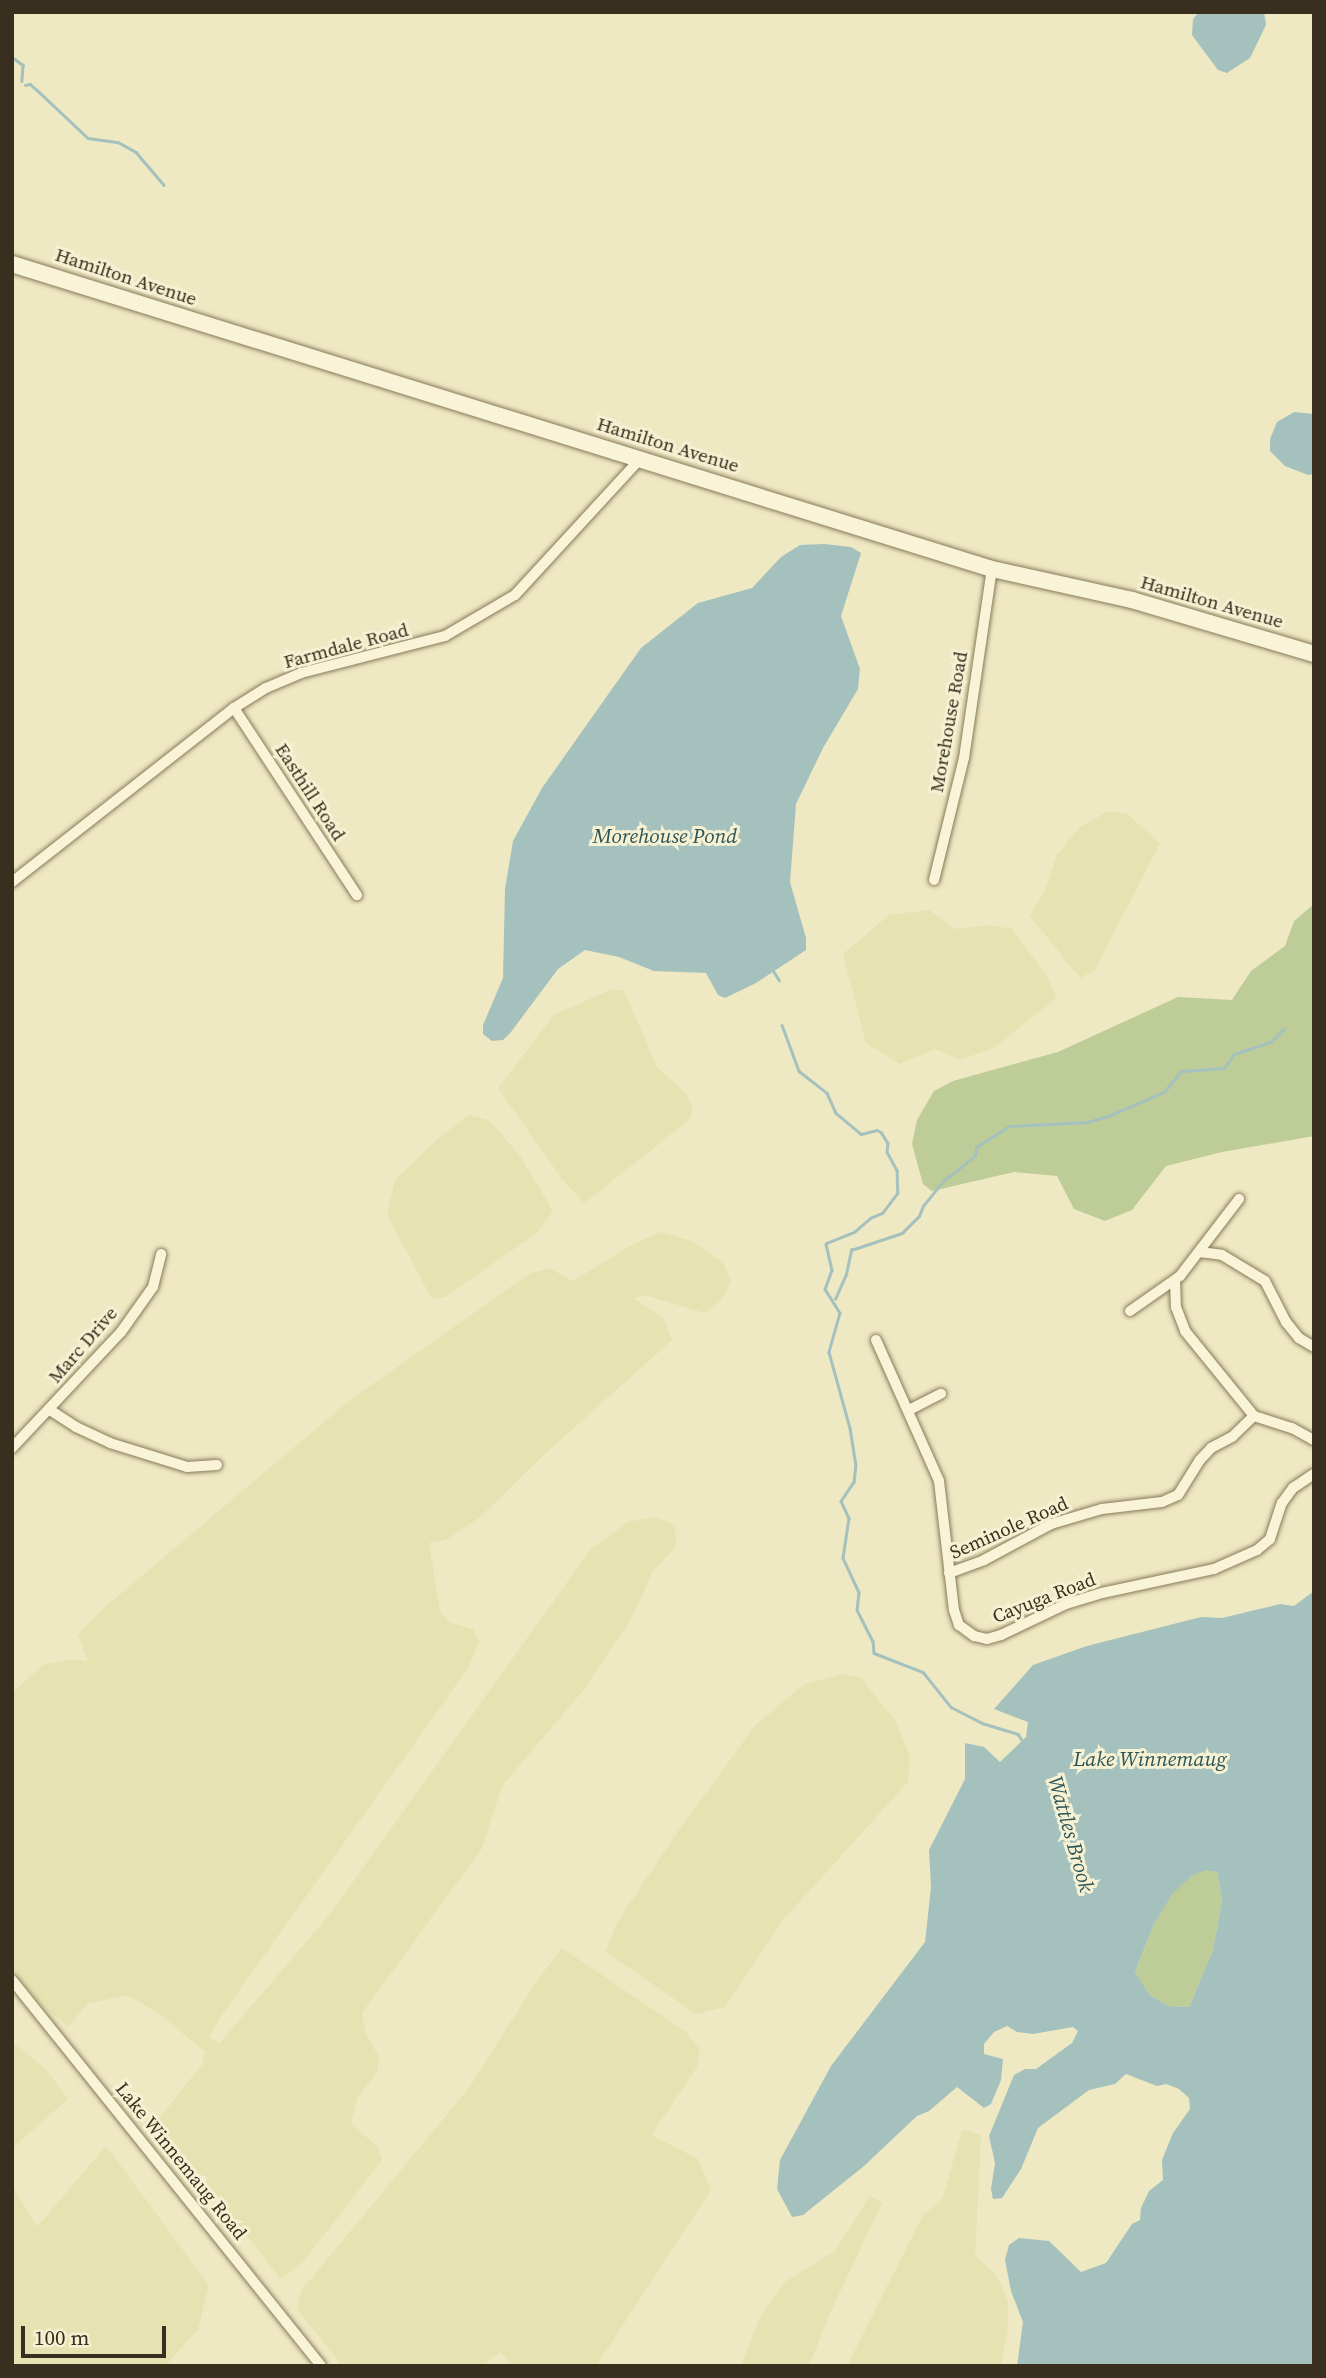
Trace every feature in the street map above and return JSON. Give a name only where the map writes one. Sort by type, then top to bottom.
[{"type":"street","name":"Hamilton Avenue","points":[[12,264],[992,569],[1132,600],[1314,654]]},
{"type":"street","name":"Farmdale Road","points":[[12,882],[234,708],[266,688],[301,673],[445,636],[480,618],[515,595],[641,458]]},
{"type":"street","name":"Morehouse Road","points":[[934,880],[964,758],[992,569]]},
{"type":"street","name":"Easthill Road","points":[[234,708],[357,895]]},
{"type":"street","points":[[1130,1311],[1175,1281],[1239,1199]]},
{"type":"street","points":[[1199,1252],[1222,1255],[1265,1281],[1286,1322],[1299,1338],[1314,1347]]},
{"type":"street","name":"Marc Drive","points":[[12,1448],[121,1332],[153,1287],[161,1254]]},
{"type":"street","points":[[1175,1281],[1176,1307],[1185,1331],[1254,1416],[1292,1428],[1314,1440]]},
{"type":"street","name":"Cayuga Road","points":[[876,1340],[939,1481],[949,1573],[960,1625],[974,1636],[987,1639],[1066,1604],[1102,1593],[1214,1569],[1257,1550],[1270,1539],[1282,1503],[1293,1488],[1314,1474]]},
{"type":"street","points":[[909,1410],[941,1394]]},
{"type":"street","points":[[50,1410],[76,1427],[113,1445],[187,1467],[217,1465]]},
{"type":"street","name":"Seminole Road","points":[[949,1573],[984,1560],[1051,1524],[1102,1509],[1162,1502],[1178,1495],[1205,1454],[1232,1437],[1254,1416]]},
{"type":"street","name":"Lake Winnemaug Road","points":[[12,1980],[321,2366]]},
{"type":"green space","points":[[1107,812],[1126,813],[1160,843],[1095,970],[1080,978],[1030,916],[1048,884],[1056,856],[1080,827]]},
{"type":"green space","points":[[1314,904],[1314,1136],[1222,1152],[1166,1166],[1132,1210],[1105,1221],[1074,1209],[1057,1176],[1014,1172],[932,1191],[923,1184],[912,1144],[917,1120],[934,1091],[953,1081],[1058,1052],[1178,997],[1232,1000],[1251,971],[1285,946],[1294,921]]},
{"type":"green space","points":[[929,910],[954,929],[989,925],[1012,929],[1047,977],[1056,998],[995,1047],[961,1060],[935,1049],[900,1064],[866,1043],[843,954],[889,915]]},
{"type":"green space","points":[[612,989],[624,991],[657,1067],[687,1095],[693,1109],[689,1120],[584,1203],[562,1179],[498,1088],[554,1015]]},
{"type":"green space","points":[[469,1115],[489,1120],[520,1156],[553,1211],[538,1232],[445,1297],[432,1299],[387,1215],[395,1180],[440,1137]]},
{"type":"green space","points":[[660,1232],[692,1241],[723,1263],[731,1281],[721,1300],[705,1313],[644,1295],[634,1298],[664,1319],[672,1340],[548,1451],[480,1517],[446,1540],[429,1543],[440,1611],[451,1623],[473,1629],[479,1642],[468,1668],[221,2016],[209,2038],[220,2043],[330,1914],[591,1549],[628,1522],[657,1517],[675,1526],[676,1546],[653,1571],[630,1621],[585,1688],[502,1786],[482,1848],[362,2013],[366,2035],[379,2057],[377,2073],[357,2098],[351,2124],[377,2146],[382,2160],[303,2262],[281,2279],[157,2121],[202,2065],[205,2052],[160,2014],[127,1995],[88,2004],[68,2026],[42,2006],[12,1968],[12,1693],[43,1665],[71,1659],[88,1661],[78,1635],[98,1613],[349,1401],[529,1274],[549,1268],[573,1281],[632,1245]]},
{"type":"green space","points":[[841,1674],[860,1677],[896,1722],[910,1756],[908,1782],[782,1921],[725,2007],[696,2014],[606,1952],[616,1924],[681,1827],[755,1726],[803,1685]]},
{"type":"green space","points":[[1206,1869],[1217,1872],[1222,1900],[1213,1950],[1189,2007],[1169,2006],[1150,1995],[1135,1972],[1154,1924],[1173,1892],[1192,1876]]},
{"type":"green space","points":[[562,1948],[686,2032],[700,2050],[697,2067],[651,2135],[698,2159],[711,2190],[596,2366],[513,2366],[500,2352],[482,2366],[342,2366],[297,2309],[301,2291],[469,2088],[538,1979]]},
{"type":"green space","points":[[12,2042],[46,2069],[68,2099],[12,2148]]},
{"type":"green space","points":[[962,2130],[981,2135],[975,2255],[996,2275],[1008,2301],[1008,2327],[1001,2366],[847,2366],[923,2215],[942,2200]]},
{"type":"green space","points":[[106,2146],[209,2285],[198,2329],[165,2366],[12,2366],[12,2185],[37,2227]]},
{"type":"green space","points":[[870,2196],[882,2203],[830,2313],[809,2366],[741,2366],[759,2319],[785,2282],[835,2251]]},
{"type":"water","points":[[1199,12],[1264,12],[1266,25],[1250,58],[1227,73],[1218,70],[1192,35],[1193,19]]},
{"type":"water","points":[[1294,412],[1314,414],[1314,474],[1308,475],[1285,466],[1270,451],[1270,439],[1277,422]]},
{"type":"water","name":"Morehouse Pond","points":[[800,545],[851,547],[861,553],[841,616],[860,669],[858,689],[823,748],[796,804],[790,882],[806,938],[806,950],[756,983],[725,998],[718,995],[706,973],[654,971],[619,957],[585,950],[558,969],[503,1040],[492,1041],[483,1034],[483,1025],[503,978],[505,889],[513,841],[542,788],[641,648],[698,603],[752,588],[781,557]]},
{"type":"water","name":"Lake Winnemaug","points":[[1314,1591],[1314,2366],[1017,2366],[1023,2322],[1011,2291],[1005,2260],[1009,2245],[1019,2238],[1049,2241],[1081,2272],[1106,2263],[1132,2224],[1140,2220],[1141,2208],[1149,2191],[1163,2180],[1162,2160],[1173,2133],[1190,2109],[1189,2098],[1179,2089],[1166,2084],[1157,2086],[1126,2074],[1115,2084],[1089,2090],[1038,2128],[1021,2169],[1002,2198],[993,2199],[991,2189],[995,2163],[989,2136],[1014,2075],[1025,2069],[1036,2069],[1072,2043],[1078,2031],[1073,2027],[1033,2034],[1017,2032],[1007,2026],[994,2032],[984,2044],[984,2054],[1003,2059],[1001,2080],[991,2104],[984,2108],[957,2087],[929,2111],[917,2116],[864,2166],[803,2215],[792,2217],[777,2189],[780,2160],[831,2066],[925,1942],[931,1887],[929,1850],[965,1779],[965,1743],[984,1747],[1000,1762],[1026,1737],[1028,1722],[994,1709],[1033,1665],[1087,1646],[1201,1617],[1222,1618],[1280,1604],[1294,1606]],"holes":[[[1206,1870],[1217,1872],[1222,1900],[1213,1950],[1189,2007],[1169,2006],[1150,1995],[1135,1972],[1154,1924],[1173,1893],[1192,1876]]]},
{"type":"waterway","points":[[12,57],[23,65],[22,81]]},
{"type":"waterway","points":[[25,85],[30,84],[88,138],[118,142],[136,152],[164,185]]},
{"type":"waterway","name":"Wattles Brook","points":[[773,970],[779,980]]},
{"type":"waterway","name":"Wattles Brook","points":[[782,1025],[799,1071],[827,1093],[836,1113],[861,1134],[877,1130],[881,1132],[888,1143],[887,1152],[897,1170],[898,1193],[883,1213],[871,1218],[855,1232],[826,1244],[832,1270],[825,1289],[840,1313],[829,1352],[850,1428],[856,1464],[854,1482],[841,1501],[849,1518],[843,1558],[859,1592],[857,1610],[873,1641],[874,1653],[923,1672],[951,1707],[982,1723],[1018,1734],[1024,1743]]},
{"type":"waterway","points":[[835,1299],[846,1274],[851,1250],[902,1233],[919,1216],[923,1206],[943,1181],[975,1156],[976,1147],[1010,1126],[1088,1122],[1111,1115],[1164,1092],[1181,1071],[1224,1068],[1234,1054],[1271,1042],[1284,1029]]}]
